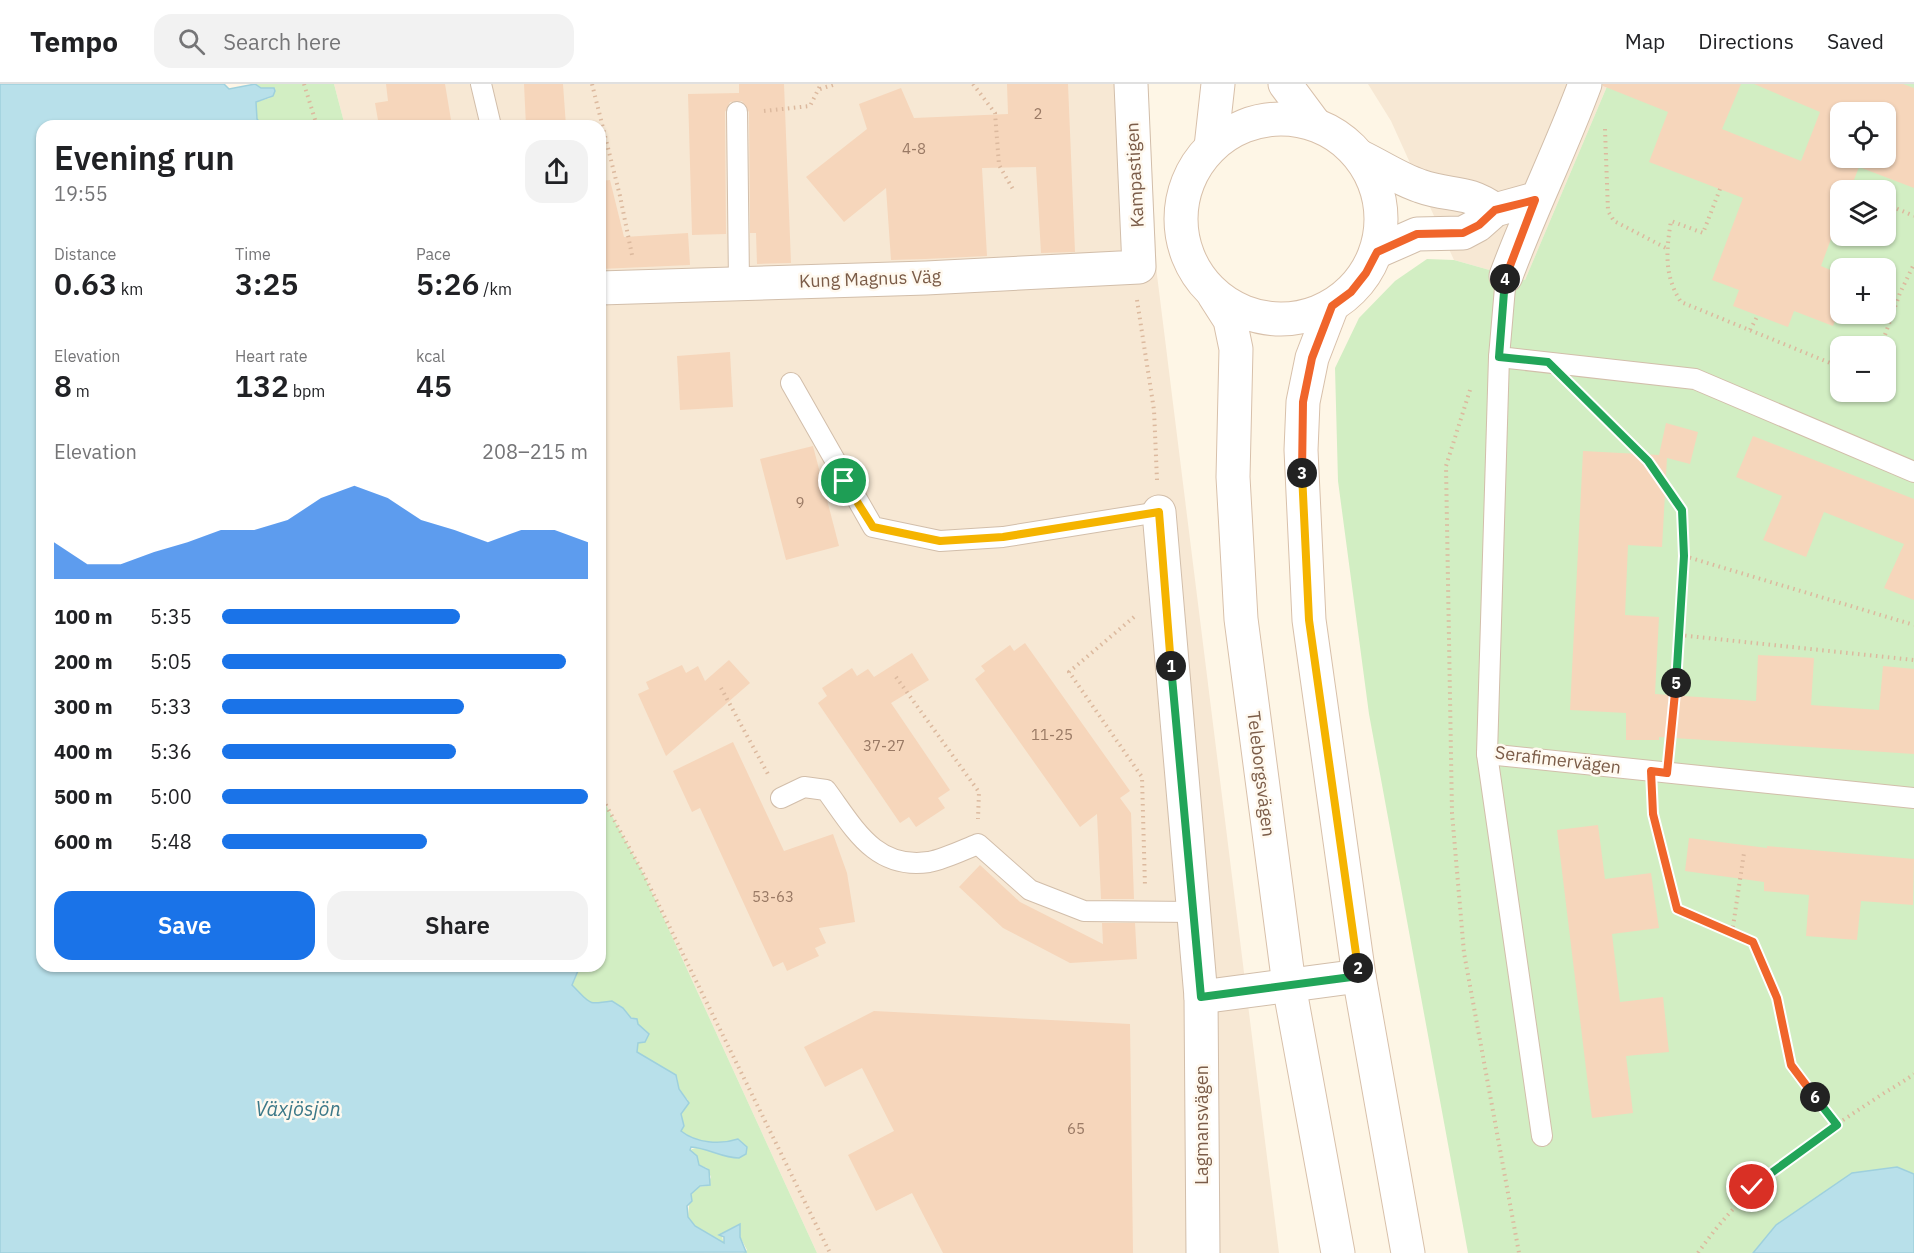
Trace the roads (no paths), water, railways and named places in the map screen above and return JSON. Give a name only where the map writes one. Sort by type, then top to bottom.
[{"type":"main road","name":"Kampastigen","points":[[1131,84],[1139,267]]},
{"type":"main road","points":[[1210,147],[1218,84]]},
{"type":"main road","points":[[1286,84],[1314,123]]},
{"type":"main road","points":[[1506,276],[1535,200],[1568,130],[1585,84]]},
{"type":"main road","points":[[1287,118],[1314,123],[1348,142],[1374,178],[1381,202],[1382,228],[1377,252],[1366,273],[1351,292],[1332,306],[1309,316],[1259,317],[1236,308],[1215,294],[1193,266],[1181,233],[1181,209],[1186,187],[1196,165],[1210,147],[1233,130],[1259,120],[1287,118]]},
{"type":"main road","points":[[1361,157],[1421,187],[1463,193],[1480,199],[1495,210]]},
{"type":"main road","points":[[1377,252],[1417,234],[1463,233],[1479,225],[1495,210],[1535,200]]},
{"type":"main road","name":"Kung Magnus Väg","points":[[606,288],[938,277],[1139,267]]},
{"type":"main road","name":"Teleborgsvägen","points":[[1215,294],[1230,320],[1236,349],[1233,477],[1241,619],[1289,985],[1338,1253]]},
{"type":"main road","points":[[1332,306],[1312,358],[1303,402],[1301,450],[1309,620],[1359,976],[1408,1253]]},
{"type":"main road","name":"Lagmansvägen","points":[[1159,512],[1201,997],[1203,1253]]},
{"type":"main road","points":[[1201,997],[1359,976]]},
{"type":"lane","points":[[481,84],[490,120]]},
{"type":"lane","points":[[737,112],[739,283]]},
{"type":"lane","name":"Serafimervägen","points":[[1506,276],[1499,357],[1487,754],[1914,798]]},
{"type":"lane","points":[[1499,357],[1695,379],[1914,472]]},
{"type":"lane","points":[[791,383],[873,527],[940,541],[982,539],[1159,512]]},
{"type":"lane","points":[[1487,754],[1542,1136]]},
{"type":"lane","points":[[781,798],[804,787],[826,790],[859,835],[876,852],[903,863],[931,862],[978,844],[1030,890],[1084,910],[1193,912]]},
{"type":"water","name":"Växjösjön","points":[[0,84],[224,84],[229,89],[255,84],[261,88],[274,88],[273,96],[256,102],[258,120],[36,120],[36,972],[577,972],[572,985],[589,1002],[612,1001],[623,1008],[631,1018],[637,1019],[638,1024],[649,1034],[645,1042],[638,1043],[637,1052],[676,1075],[679,1089],[689,1103],[681,1114],[684,1126],[681,1131],[708,1142],[738,1139],[747,1147],[746,1154],[739,1158],[691,1147],[690,1150],[697,1156],[699,1165],[709,1170],[710,1185],[700,1186],[691,1194],[692,1201],[687,1206],[688,1217],[695,1226],[724,1243],[724,1237],[719,1235],[740,1224],[740,1237],[746,1252],[0,1253]]},
{"type":"water","points":[[1897,1167],[1914,1174],[1914,1253],[1753,1253],[1776,1225],[1852,1173]]}]
